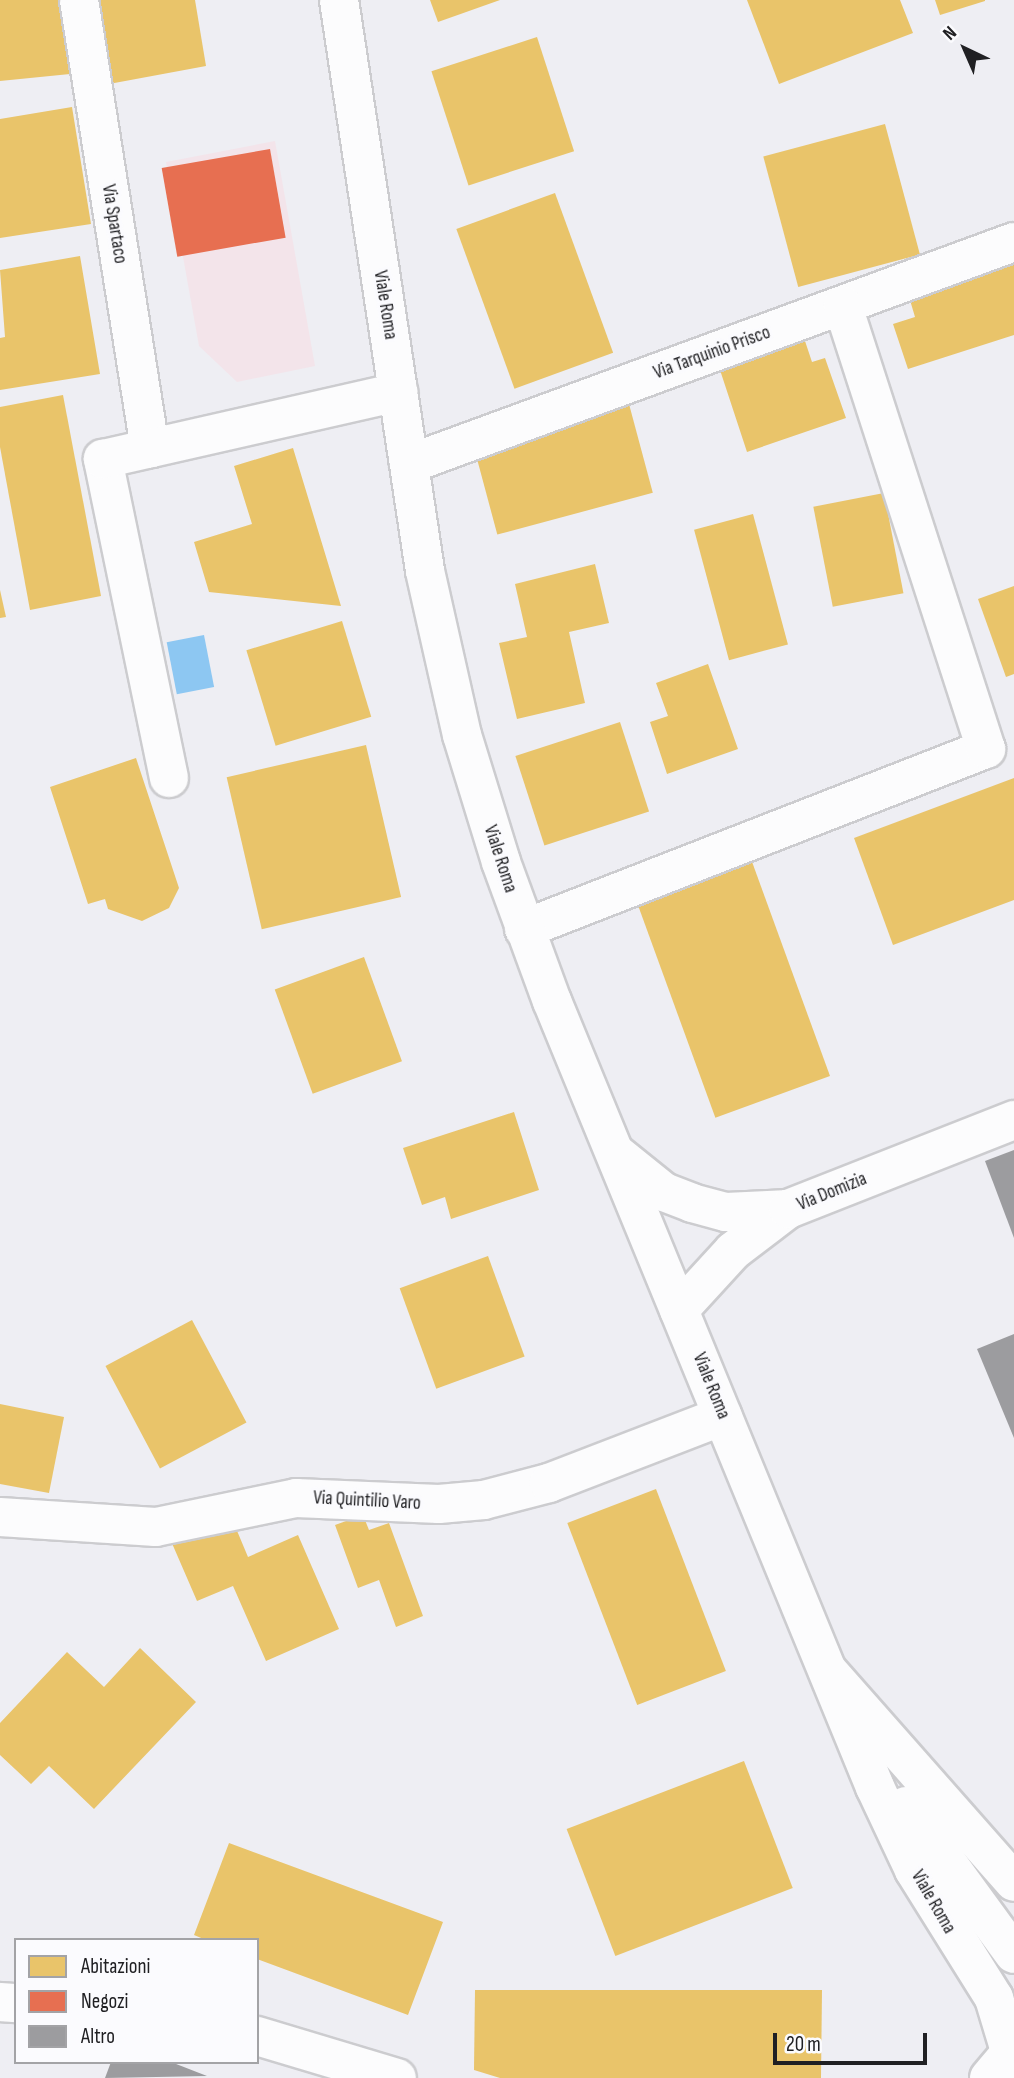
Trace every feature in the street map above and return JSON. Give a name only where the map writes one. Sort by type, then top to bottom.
[{"type":"street","name":"Via Spartaco","points":[[79,0],[150,448]]},
{"type":"street","name":"Viale Roma","points":[[339,0],[425,571],[459,723],[524,929],[828,1671],[914,1870],[994,1998],[1004,2059]]},
{"type":"street","name":"Via Tarquinio Prisco","points":[[410,464],[1014,242]]},
{"type":"street","points":[[524,929],[986,750],[843,305]]},
{"type":"street","points":[[169,778],[103,459],[398,392]]},
{"type":"street","name":"Via Domizia","points":[[680,1310],[733,1251],[788,1209],[1014,1120]]},
{"type":"street","points":[[613,1150],[664,1192],[692,1203],[726,1212],[788,1209]]},
{"type":"street","name":"Via Quintilio Varo","points":[[0,1517],[156,1527],[296,1498],[439,1504],[484,1500],[549,1483],[723,1416]]},
{"type":"street","points":[[828,1671],[1014,1882]]},
{"type":"street","name":"Viale Roma","points":[[828,1671],[917,1824],[1014,1954]]},
{"type":"street","points":[[259,2037],[397,2078]]},
{"type":"shaded area","points":[[275,141],[315,366],[237,382],[199,346],[166,162]]},
{"type":"water","points":[[204,635],[214,687],[177,694],[167,642]]},
{"type":"building: Abitazioni","points":[[0,0],[62,0],[70,74],[0,81]]},
{"type":"building: Abitazioni","points":[[94,0],[195,0],[206,66],[109,84]]},
{"type":"building: Abitazioni","points":[[430,0],[500,0],[438,22]]},
{"type":"building: Abitazioni","points":[[747,0],[900,0],[913,33],[779,84]]},
{"type":"building: Abitazioni","points":[[935,0],[985,0],[985,1],[940,15]]},
{"type":"building: Abitazioni","points":[[537,37],[574,151],[469,185],[431,71]]},
{"type":"building: Abitazioni","points":[[72,107],[91,224],[0,238],[0,119]]},
{"type":"building: Abitazioni","points":[[885,124],[920,254],[798,287],[763,157]]},
{"type":"building: Abitazioni","points":[[555,193],[613,353],[514,389],[456,229]]},
{"type":"building: Abitazioni","points":[[1014,255],[1014,335],[908,369],[893,324],[915,317],[907,290]]},
{"type":"building: Abitazioni","points":[[80,256],[100,374],[0,390],[0,338],[5,337],[0,270]]},
{"type":"building: Abitazioni","points":[[805,341],[812,362],[825,358],[846,418],[747,452],[720,370]]},
{"type":"building: Abitazioni","points":[[63,395],[101,596],[30,610],[0,447],[0,407]]},
{"type":"building: Abitazioni","points":[[629,404],[653,493],[497,535],[473,446]]},
{"type":"building: Abitazioni","points":[[293,448],[341,606],[209,592],[194,542],[252,524],[234,466]]},
{"type":"building: Abitazioni","points":[[884,493],[903,593],[833,607],[813,507]]},
{"type":"building: Abitazioni","points":[[753,514],[788,644],[729,660],[694,530]]},
{"type":"building: Abitazioni","points":[[595,564],[609,623],[569,632],[585,703],[517,719],[499,643],[527,637],[515,584]]},
{"type":"building: Abitazioni","points":[[1014,586],[1014,674],[1006,677],[978,599]]},
{"type":"building: Abitazioni","points":[[0,590],[6,617],[0,618]]},
{"type":"building: Abitazioni","points":[[342,621],[371,717],[276,746],[246,650]]},
{"type":"building: Abitazioni","points":[[708,664],[738,749],[667,774],[650,722],[668,716],[656,683]]},
{"type":"building: Abitazioni","points":[[620,722],[649,811],[544,845],[515,756]]},
{"type":"building: Abitazioni","points":[[366,745],[401,897],[262,929],[227,777]]},
{"type":"building: Abitazioni","points":[[136,758],[179,888],[169,908],[142,921],[108,909],[105,899],[88,904],[50,787]]},
{"type":"building: Abitazioni","points":[[1014,778],[1014,900],[893,945],[854,838]]},
{"type":"building: Abitazioni","points":[[751,859],[830,1076],[715,1118],[636,901]]},
{"type":"building: Abitazioni","points":[[364,957],[402,1061],[313,1094],[275,989]]},
{"type":"building: Abitazioni","points":[[514,1112],[539,1190],[451,1219],[445,1197],[422,1205],[403,1148]]},
{"type":"building: Abitazioni","points":[[488,1256],[525,1357],[436,1389],[400,1288]]},
{"type":"building: Abitazioni","points":[[192,1320],[246,1422],[160,1468],[105,1366]]},
{"type":"building: Abitazioni","points":[[0,1404],[64,1417],[49,1493],[0,1484]]},
{"type":"building: Abitazioni","points":[[656,1489],[726,1671],[637,1705],[567,1523]]},
{"type":"building: Abitazioni","points":[[230,1514],[248,1557],[298,1535],[339,1629],[266,1661],[233,1586],[197,1601],[171,1541]]},
{"type":"building: Abitazioni","points":[[363,1515],[369,1530],[389,1523],[423,1616],[396,1627],[379,1580],[358,1588],[335,1525]]},
{"type":"building: Abitazioni","points":[[140,1648],[196,1702],[94,1809],[49,1766],[31,1784],[0,1755],[0,1723],[67,1652],[104,1687]]},
{"type":"building: Abitazioni","points":[[744,1761],[793,1888],[615,1956],[567,1829]]},
{"type":"building: Abitazioni","points":[[229,1843],[443,1922],[408,2015],[259,1960],[259,1938],[201,1938],[194,1935]]},
{"type":"building: Abitazioni","points":[[475,1990],[822,1990],[821,2078],[500,2078],[474,2070]]},
{"type":"building: Negozi","points":[[270,149],[286,238],[177,257],[162,168]]},
{"type":"building: Altro","points":[[1014,1150],[1014,1238],[985,1161]]},
{"type":"building: Altro","points":[[1014,1334],[1014,1438],[977,1349]]},
{"type":"building: Altro","points":[[110,2064],[176,2064],[207,2076],[105,2078]]}]
